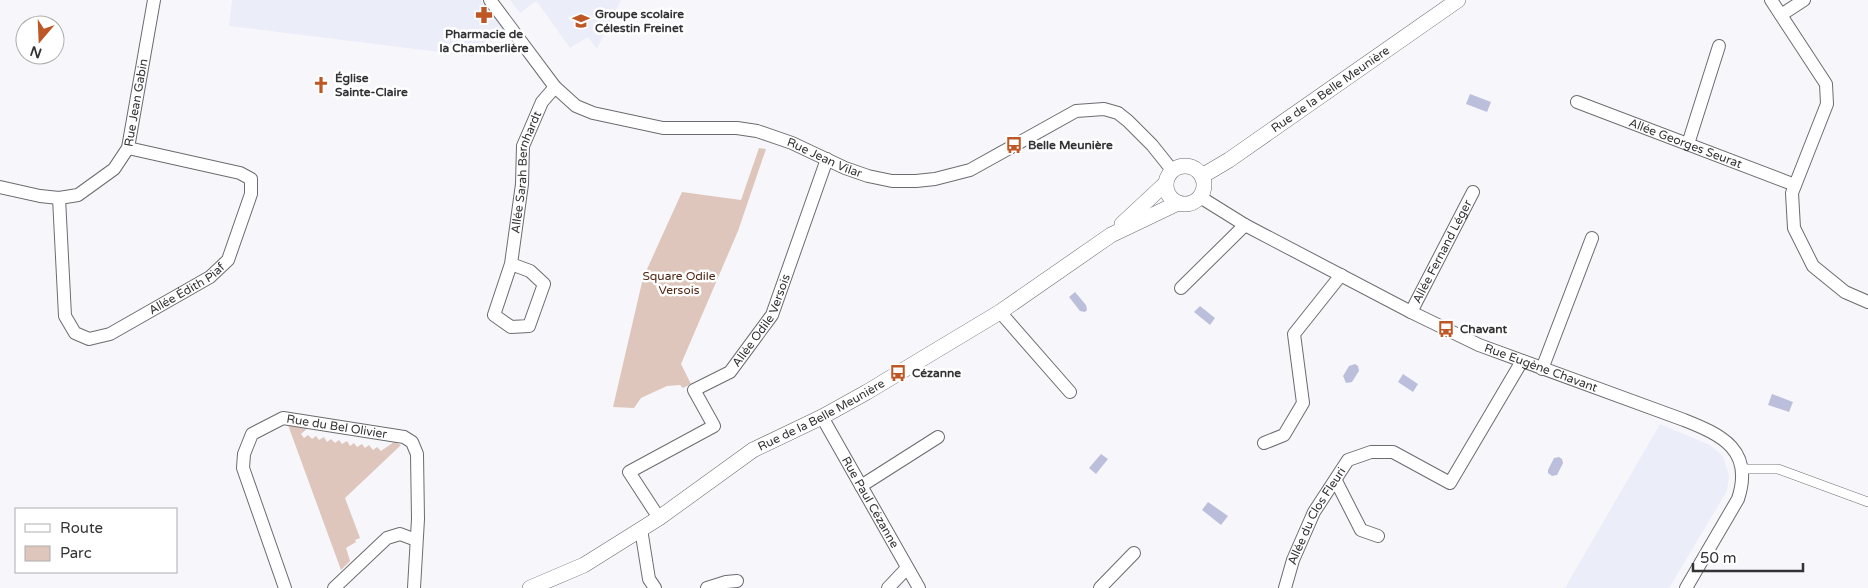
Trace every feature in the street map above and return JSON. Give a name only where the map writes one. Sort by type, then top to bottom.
[{"type":"street","name":"Rue Jean Gabin","points":[[0,187],[40,196],[59,198],[78,195],[114,169],[128,148],[154,0]]},
{"type":"street","name":"Rue Jean Vilar","points":[[490,0],[555,87],[576,106],[593,113],[663,128],[737,128],[757,130],[868,176],[892,181],[935,179],[970,170],[1076,111],[1104,109],[1128,120],[1152,145],[1169,176]]},
{"type":"street","name":"Rue de la Belle Meunière","points":[[1202,176],[1229,160],[1458,0]]},
{"type":"street","points":[[1771,0],[1826,84],[1827,104],[1792,193],[1794,228],[1813,266],[1845,292],[1868,302]]},
{"type":"street","points":[[1781,15],[1804,0]]},
{"type":"street","points":[[1688,144],[1719,46]]},
{"type":"street","name":"Allée Sarah Bernhardt","points":[[511,264],[530,271],[544,284],[529,326],[511,327],[494,315],[511,264],[522,184],[523,146],[542,102],[555,87]]},
{"type":"street","name":"Allée Georges Seurat","points":[[1577,102],[1795,185]]},
{"type":"street","name":"Allée Édith Piaf","points":[[59,198],[65,316],[75,333],[89,339],[110,334],[210,277],[228,260],[252,194],[251,179],[240,173],[128,148]]},
{"type":"street","name":"Allée Odile Versois","points":[[659,518],[629,472],[714,426],[694,390],[730,372],[772,315],[827,159]]},
{"type":"street","points":[[1180,166],[1189,166],[1197,170],[1202,176],[1204,190],[1194,202],[1178,203],[1166,191],[1169,176],[1180,166]]},
{"type":"street","name":"Rue de la Belle Meunière","points":[[1111,235],[1169,176]]},
{"type":"street","name":"Allée Fernand Léger","points":[[1411,312],[1473,192]]},
{"type":"street","name":"Rue Eugène Chavant","points":[[1200,197],[1245,225],[1411,312],[1479,345],[1708,429],[1727,441],[1737,454],[1742,469]]},
{"type":"street","name":"Rue de la Belle Meunière","points":[[530,588],[584,566],[659,518],[753,450],[822,417],[867,392],[1000,312],[1111,235],[1178,203]]},
{"type":"street","points":[[1181,288],[1245,225]]},
{"type":"street","points":[[1542,368],[1592,238]]},
{"type":"street","points":[[1264,443],[1284,435],[1304,403],[1294,334],[1341,275]]},
{"type":"street","points":[[1000,312],[1070,392]]},
{"type":"street","name":"Allée du Clos Fleuri","points":[[1285,588],[1293,560],[1314,512],[1348,460],[1371,452],[1393,452],[1450,483],[1522,361]]},
{"type":"street","name":"Rue Paul Cézanne","points":[[822,417],[919,588]]},
{"type":"street","name":"Rue du Bel Olivier","points":[[285,588],[243,468],[244,454],[252,434],[283,418],[404,437],[412,442],[417,454],[414,588]]},
{"type":"street","points":[[861,486],[938,437]]},
{"type":"street","points":[[1686,588],[1738,498],[1742,486],[1742,469],[1778,468],[1868,502]]},
{"type":"street","points":[[1336,481],[1361,530],[1378,536]]},
{"type":"street","points":[[641,529],[649,580],[655,588]]},
{"type":"street","points":[[334,588],[387,538],[400,534],[416,540]]},
{"type":"street","points":[[1100,588],[1134,553]]},
{"type":"street","points":[[888,588],[907,568]]},
{"type":"street","points":[[707,588],[726,582],[737,581]]},
{"type":"shaded area","points":[[232,0],[481,0],[505,32],[472,56],[229,26]]},
{"type":"shaded area","name":"Groupe scolaire Célestin Freinet","points":[[510,0],[621,0],[597,49],[588,37],[570,48],[538,3],[535,2],[520,13]]},
{"type":"shaded area","points":[[1660,424],[1710,445],[1723,456],[1729,476],[1727,491],[1669,588],[1565,588]]},
{"type":"green space","name":"Square Odile Versois","points":[[759,148],[766,149],[738,231],[681,364],[691,384],[683,388],[680,385],[667,386],[641,398],[634,408],[613,407],[643,278],[682,192],[741,200]]},
{"type":"green space","points":[[288,425],[309,427],[301,434],[304,438],[308,435],[312,439],[316,436],[319,440],[324,437],[327,442],[331,439],[335,443],[339,440],[342,444],[347,441],[350,446],[354,443],[357,447],[362,444],[365,448],[369,445],[373,450],[377,447],[381,451],[394,442],[401,445],[345,498],[360,538],[346,548],[350,561],[341,570]]},
{"type":"water","points":[[1470,94],[1491,102],[1487,112],[1466,104]]},
{"type":"water","points":[[1075,292],[1086,305],[1087,310],[1085,312],[1080,311],[1069,297]]},
{"type":"water","points":[[1200,306],[1215,318],[1210,325],[1194,312]]},
{"type":"water","points":[[1355,364],[1358,366],[1359,371],[1352,382],[1346,383],[1343,376],[1349,366]]},
{"type":"water","points":[[1403,374],[1418,384],[1413,392],[1398,382]]},
{"type":"water","points":[[1772,394],[1793,402],[1789,412],[1768,405]]},
{"type":"water","points":[[1101,454],[1108,459],[1096,474],[1089,468]]},
{"type":"water","points":[[1559,457],[1563,463],[1557,475],[1552,476],[1548,473],[1548,470],[1554,458]]},
{"type":"water","points":[[1208,502],[1228,516],[1221,525],[1202,510]]},
{"type":"place","name":"Pharmacie de la Chamberlière","points":[[484,15]]},
{"type":"place","name":"Groupe scolaire Célestin Freinet","points":[[581,21]]},
{"type":"place","name":"Église Sainte-Claire","points":[[321,85]]},
{"type":"place","name":"Belle Meunière","points":[[1014,145]]},
{"type":"place","name":"Chavant","points":[[1446,329]]},
{"type":"place","name":"Cézanne","points":[[898,373]]}]
